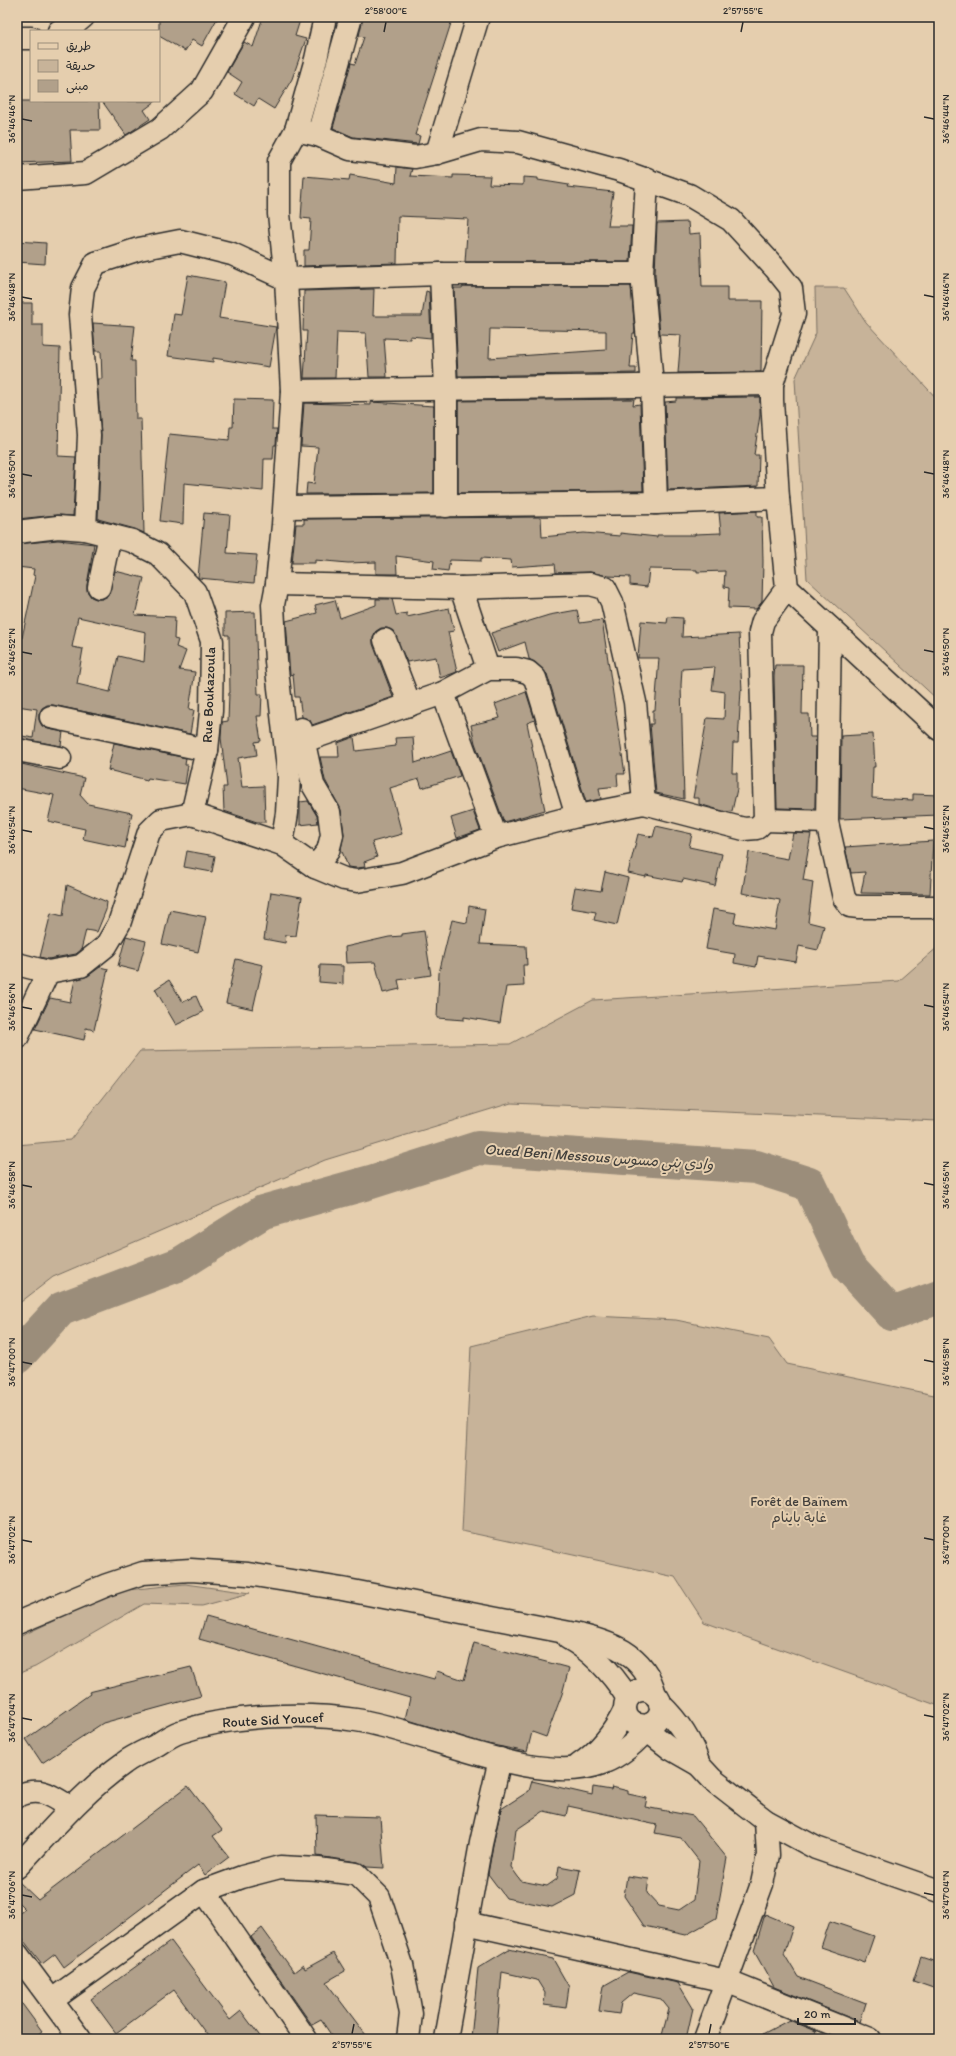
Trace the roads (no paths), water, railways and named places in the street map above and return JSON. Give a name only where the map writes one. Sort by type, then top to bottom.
[{"type":"street","points":[[63,30],[70,28],[83,17]]},
{"type":"street","points":[[17,178],[86,173],[160,129],[202,92],[244,17]]},
{"type":"street","points":[[282,844],[287,813],[289,777],[276,661],[273,604],[277,584],[285,506],[292,391],[286,279],[279,214],[279,161],[296,130],[316,59],[325,17]]},
{"type":"street","points":[[318,135],[352,17]]},
{"type":"street","points":[[437,153],[478,17]]},
{"type":"street","points":[[17,38],[30,38]]},
{"type":"street","points":[[296,130],[318,135],[350,149],[415,157],[437,153],[481,140],[518,142],[647,179],[689,195],[731,220],[775,268],[791,288],[794,314],[772,384],[778,498],[787,588],[939,729]]},
{"type":"street","points":[[647,179],[642,274],[652,385],[656,503]]},
{"type":"street","points":[[85,529],[89,435],[80,315],[82,288],[96,263],[139,249],[180,241],[232,254],[286,279],[441,274],[642,274]]},
{"type":"street","points":[[441,274],[446,388],[446,506]]},
{"type":"street","points":[[292,391],[772,384]]},
{"type":"street","points":[[285,506],[446,506],[656,503],[778,498]]},
{"type":"street","name":"Rue Boukazoula","points":[[17,532],[58,527],[85,529],[132,540],[158,554],[195,592],[212,641],[211,711],[207,750],[192,814]]},
{"type":"street","points":[[99,587],[110,535]]},
{"type":"street","points":[[277,584],[460,588],[590,584],[606,588],[612,602],[635,702],[644,803]]},
{"type":"street","points":[[460,588],[488,670]]},
{"type":"street","points":[[17,964],[48,972],[81,966],[106,946],[119,924],[148,832],[161,820],[192,814],[282,844],[315,867],[344,879],[357,881],[402,873],[496,837],[577,816],[644,803],[744,829],[757,828],[765,820],[760,632],[763,621],[787,588]]},
{"type":"street","points":[[830,628],[827,822],[844,898],[850,906],[859,907],[939,907]]},
{"type":"street","points":[[385,640],[410,705]]},
{"type":"street","points":[[315,867],[328,851],[332,835],[329,812],[314,785],[302,735],[410,705],[444,693],[488,670],[516,669],[528,672],[535,678],[577,816]]},
{"type":"street","points":[[444,693],[496,837]]},
{"type":"street","points":[[51,717],[207,750]]},
{"type":"street","points":[[17,750],[60,758]]},
{"type":"street","points":[[765,820],[827,822]]},
{"type":"street","points":[[17,1038],[48,972]]},
{"type":"street","points":[[17,1623],[107,1585],[143,1573],[191,1570],[248,1574],[303,1583],[597,1640],[632,1657],[648,1674],[658,1700],[660,1714],[646,1727]]},
{"type":"street","points":[[556,1631],[574,1641],[595,1657],[617,1681],[627,1704],[630,1720],[646,1727],[671,1749],[699,1765],[712,1779],[766,1821],[816,1848],[939,1891]]},
{"type":"street","points":[[574,1768],[604,1743],[613,1733],[627,1704],[638,1690],[650,1692],[683,1729],[694,1750],[699,1765]]},
{"type":"street","name":"Route Sid Youcef","points":[[17,1867],[71,1808],[124,1763],[179,1733],[230,1720],[314,1715],[357,1720],[394,1728],[500,1759],[543,1768],[574,1768],[600,1763],[612,1758],[630,1747],[646,1727]]},
{"type":"street","points":[[446,2039],[481,1843],[500,1759]]},
{"type":"street","points":[[17,1796],[27,1792],[47,1792],[71,1808]]},
{"type":"street","points":[[705,2039],[762,1884],[768,1855],[766,1821]]},
{"type":"street","points":[[52,2000],[204,1891],[242,1877],[280,1867],[356,1874],[379,1897],[402,1965],[412,2014],[408,2039]]},
{"type":"street","points":[[204,1891],[306,2039]]},
{"type":"street","points":[[466,1923],[726,1981],[870,2039]]},
{"type":"street","points":[[17,1954],[52,2000],[75,2037]]},
{"type":"waterway","name":"Oued Beni Messous وادي بني مسوس","points":[[17,1357],[61,1309],[180,1264],[263,1212],[371,1182],[478,1148],[756,1167],[809,1184],[848,1266],[892,1314],[939,1297]]},
{"type":"park label","name":"Forêt de Baïnem غابة باينام","points":[[799,1510]]}]
